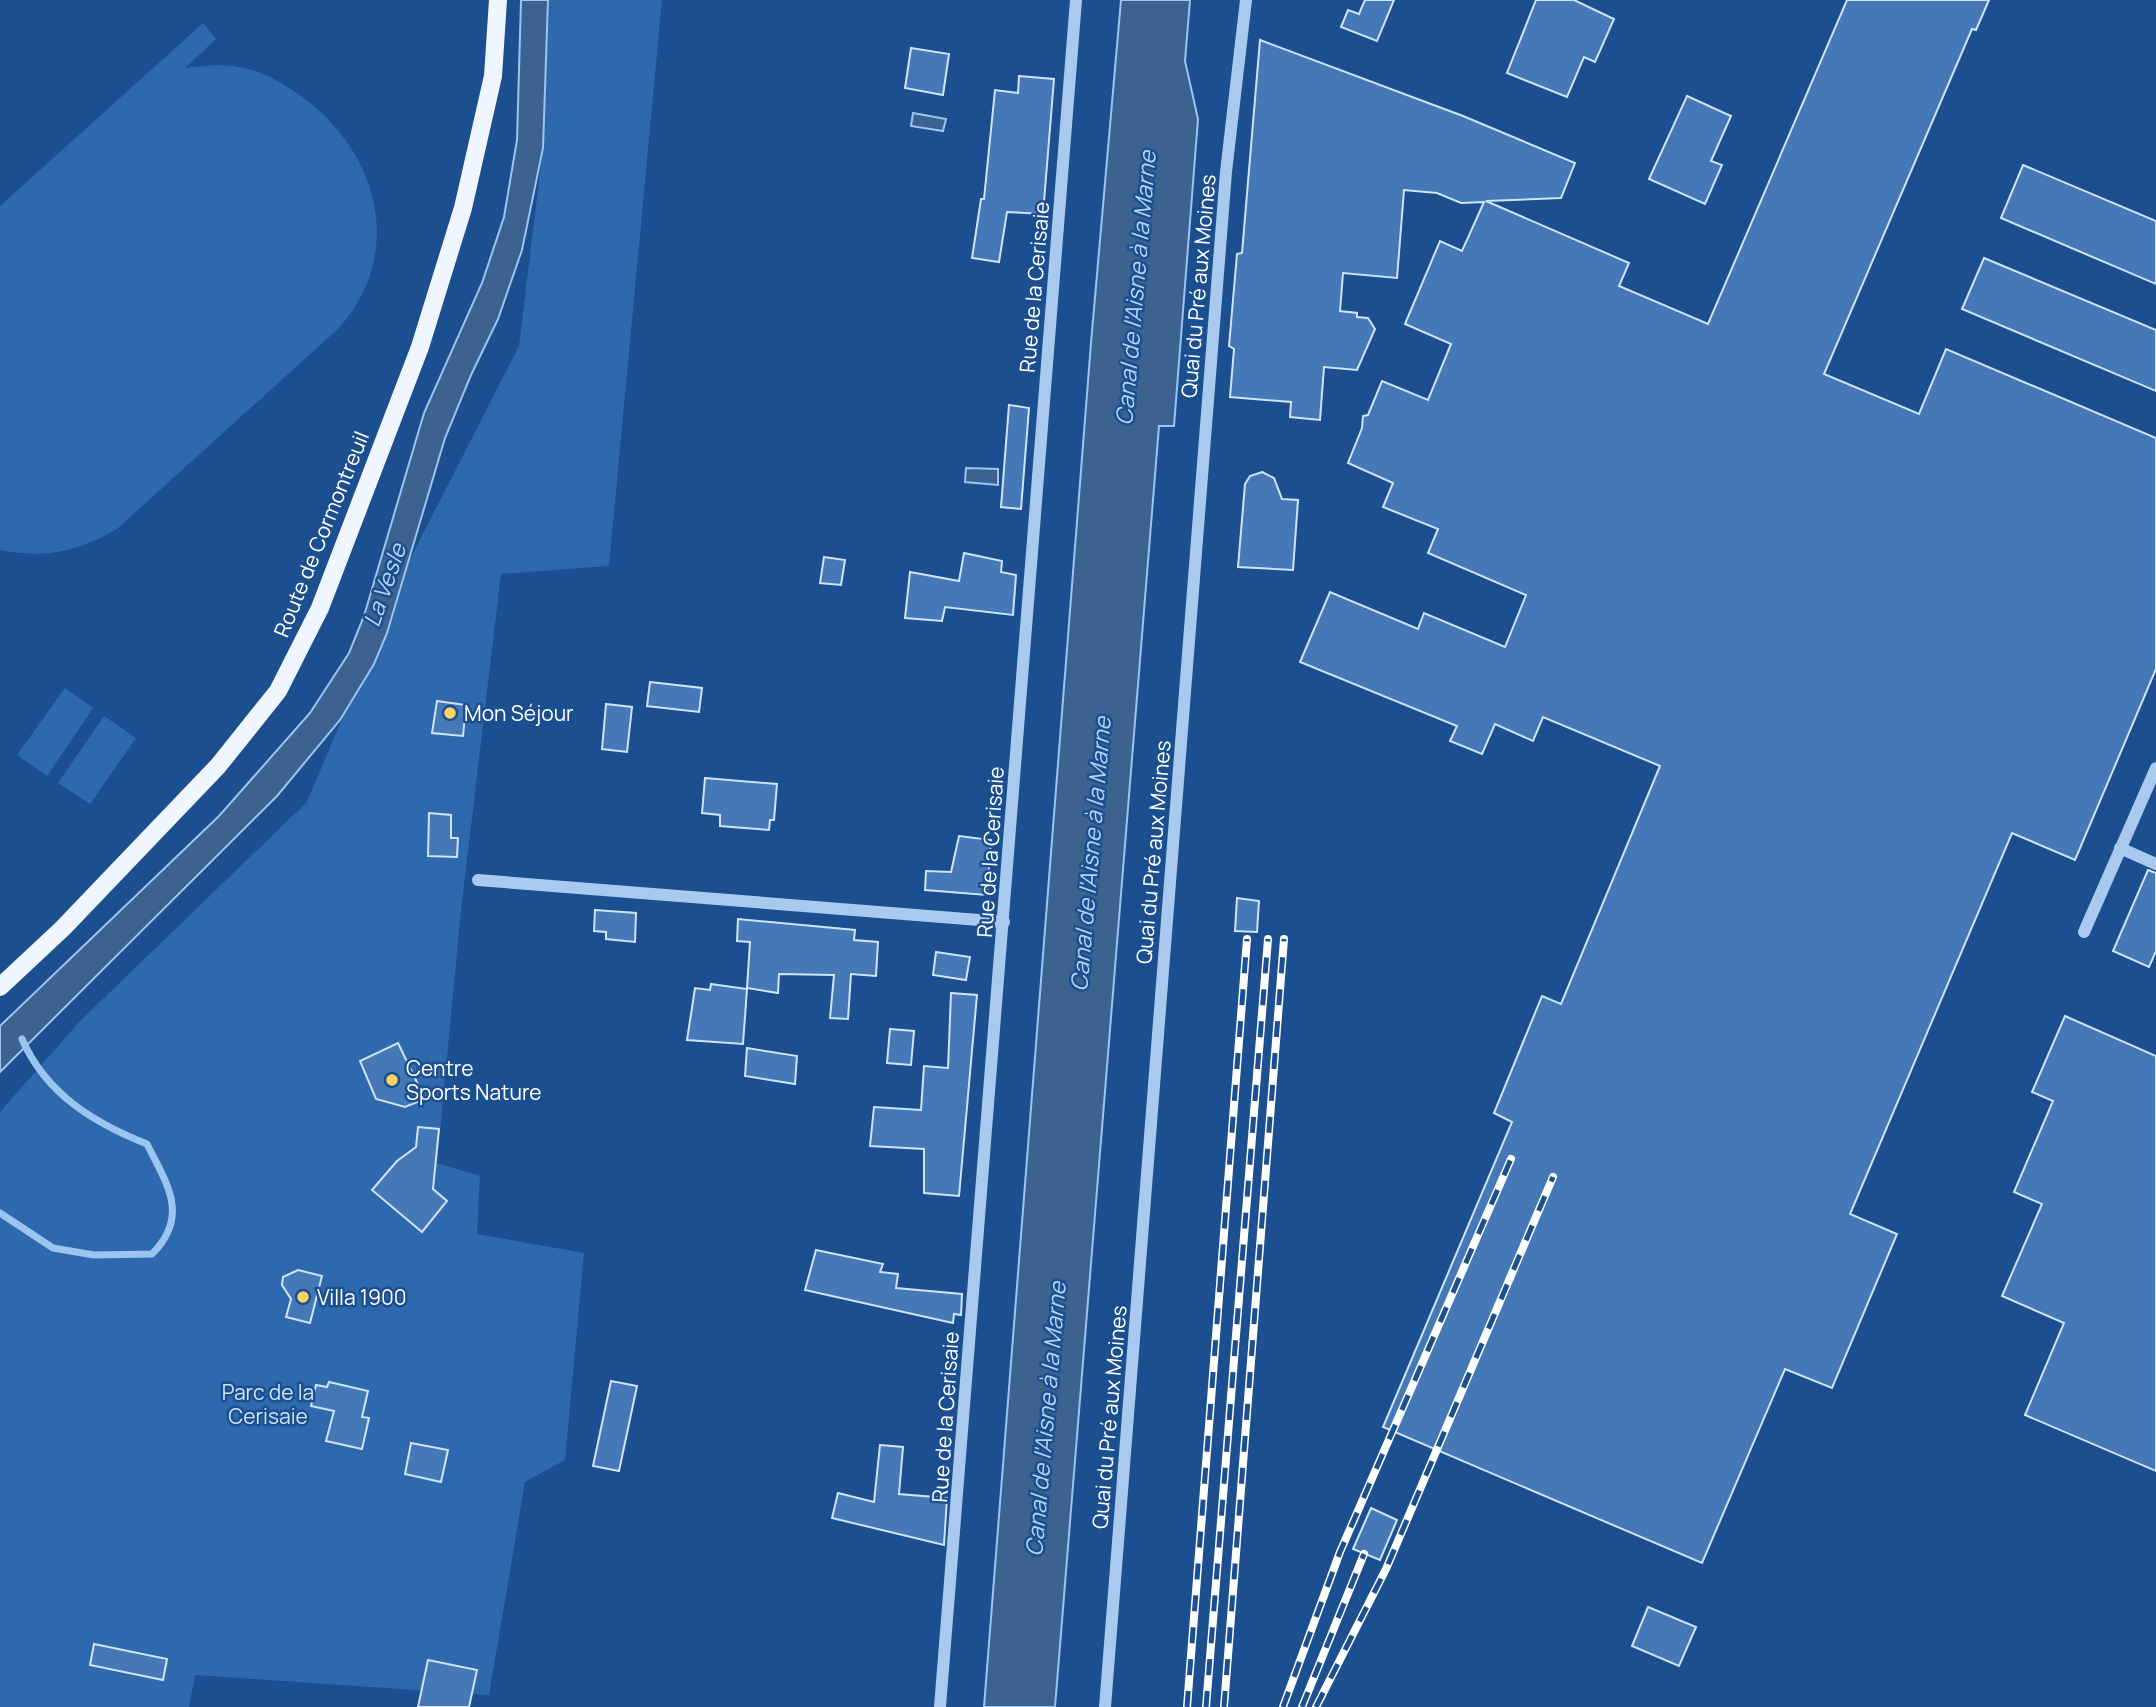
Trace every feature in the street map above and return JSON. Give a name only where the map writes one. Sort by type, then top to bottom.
[{"type":"main road","name":"Route de Cormontreuil","points":[[0,987],[63,928],[218,766],[278,691],[320,608],[420,346],[463,208],[492,76],[498,0]]},
{"type":"street","name":"Rue de la Cerisaie","points":[[940,1707],[1076,0]]},
{"type":"street","name":"Quai du Pré aux Moines","points":[[1105,1707],[1224,199],[1246,0]]},
{"type":"street","points":[[2084,932],[2156,768]]},
{"type":"street","points":[[2120,848],[2156,864]]},
{"type":"street","points":[[478,880],[1004,922]]},
{"type":"green space","name":"Parc de la Cerisaie","points":[[549,0],[662,0],[609,566],[501,574],[461,910],[437,1163],[480,1176],[477,1234],[584,1253],[565,1460],[525,1482],[489,1695],[195,1675],[189,1707],[0,1707],[0,1112],[80,1021],[307,802],[405,569],[519,346],[543,148]]},
{"type":"green space","points":[[203,23],[216,39],[185,68],[237,66],[268,76],[305,99],[331,122],[351,148],[366,177],[375,207],[377,237],[372,268],[360,298],[340,327],[117,529],[89,543],[61,552],[32,554],[0,550],[0,206]]},
{"type":"green space","points":[[65,688],[93,708],[47,776],[17,755]]},
{"type":"green space","points":[[104,716],[136,738],[90,804],[58,783]]},
{"type":"water","name":"La Vesle","points":[[521,0],[548,0],[543,148],[522,250],[498,319],[445,438],[387,633],[374,664],[340,720],[277,796],[0,1072],[0,1026],[219,816],[310,713],[349,653],[364,616],[424,413],[482,283],[504,217],[517,140]]},
{"type":"water","name":"Canal de l'Aisne à la Marne","points":[[1121,0],[1190,0],[1185,61],[1198,119],[1174,426],[1159,426],[1055,1707],[984,1707],[1091,343]]},
{"type":"water","points":[[913,113],[946,119],[943,131],[911,126]]},
{"type":"water","points":[[966,468],[998,469],[998,485],[965,482]]},
{"type":"building","points":[[1365,0],[1394,0],[1377,41],[1341,27],[1348,10],[1359,14]]},
{"type":"building","points":[[1536,0],[1574,0],[1614,19],[1595,62],[1584,57],[1567,97],[1507,73]]},
{"type":"building","points":[[1847,0],[1989,0],[1976,30],[1972,29],[1824,374],[1919,414],[1946,349],[2156,438],[2156,669],[2075,860],[2012,833],[1850,1214],[1897,1234],[1832,1388],[1785,1369],[1702,1563],[1383,1427],[1512,1122],[1494,1113],[1542,996],[1561,1004],[1660,766],[1543,717],[1533,741],[1495,724],[1482,754],[1450,741],[1457,726],[1300,662],[1330,592],[1418,629],[1424,613],[1505,647],[1526,595],[1428,553],[1438,529],[1383,507],[1393,483],[1348,463],[1362,428],[1363,416],[1368,415],[1382,381],[1428,400],[1451,344],[1405,324],[1440,241],[1462,251],[1484,202],[1461,203],[1437,193],[1404,190],[1397,278],[1343,273],[1340,311],[1357,313],[1357,317],[1368,318],[1375,329],[1357,370],[1324,367],[1320,420],[1290,417],[1291,402],[1230,397],[1234,349],[1229,346],[1237,254],[1242,253],[1260,40],[1463,116],[1575,163],[1561,198],[1486,201],[1629,263],[1619,286],[1708,324]]},
{"type":"building","points":[[911,48],[949,54],[943,95],[905,88]]},
{"type":"building","points":[[1019,76],[1054,79],[1043,214],[1007,212],[999,262],[972,258],[981,199],[984,199],[995,90],[1018,93]]},
{"type":"building","points":[[1687,96],[1731,116],[1711,161],[1722,165],[1705,204],[1649,179]]},
{"type":"building","points":[[2023,165],[2156,221],[2156,284],[2001,218]]},
{"type":"building","points":[[1984,258],[2156,330],[2156,391],[1962,309]]},
{"type":"building","points":[[1009,405],[1029,408],[1021,509],[1001,507]]},
{"type":"building","points":[[1262,472],[1274,478],[1282,499],[1298,500],[1293,570],[1238,567],[1245,484],[1250,476]]},
{"type":"building","points":[[964,553],[1002,561],[1001,572],[1016,575],[1013,615],[945,607],[942,621],[905,618],[910,572],[959,581]]},
{"type":"building","points":[[824,557],[845,560],[841,585],[820,583]]},
{"type":"building","points":[[650,682],[702,688],[699,712],[647,706]]},
{"type":"building","name":"Mon Séjour","points":[[437,701],[466,705],[463,736],[432,733]]},
{"type":"building","points":[[606,704],[632,707],[627,752],[602,749]]},
{"type":"building","points":[[705,778],[777,784],[774,820],[770,820],[769,830],[720,826],[720,815],[702,813]]},
{"type":"building","points":[[429,813],[451,815],[451,838],[458,838],[457,857],[428,856]]},
{"type":"building","points":[[959,836],[991,840],[987,895],[925,890],[926,871],[951,872]]},
{"type":"building","points":[[2148,870],[2156,873],[2156,951],[2149,967],[2113,951]]},
{"type":"building","points":[[1237,898],[1259,901],[1257,932],[1235,931]]},
{"type":"building","points":[[595,910],[636,913],[635,942],[606,939],[606,932],[594,931]]},
{"type":"building","points":[[738,919],[855,930],[854,940],[878,942],[876,976],[851,974],[848,1019],[830,1018],[834,975],[779,974],[778,993],[747,988],[750,942],[737,941]]},
{"type":"building","points":[[936,952],[970,957],[966,980],[933,975]]},
{"type":"building","points":[[711,984],[747,989],[743,1044],[687,1040],[695,988],[710,990]]},
{"type":"building","points":[[951,993],[977,995],[959,1196],[924,1193],[924,1149],[870,1146],[874,1107],[921,1110],[924,1066],[948,1068]]},
{"type":"building","points":[[2065,1016],[2156,1056],[2156,1471],[2025,1415],[2064,1323],[2002,1296],[2042,1204],[2014,1192],[2053,1101],[2032,1092]]},
{"type":"building","points":[[890,1029],[914,1031],[911,1065],[887,1063]]},
{"type":"building","name":"Centre Sports Nature","points":[[398,1043],[425,1099],[405,1107],[376,1099],[360,1061]]},
{"type":"building","points":[[747,1048],[797,1056],[795,1084],[745,1076]]},
{"type":"building","points":[[418,1127],[439,1129],[433,1189],[447,1201],[422,1232],[372,1190],[397,1161],[416,1147]]},
{"type":"building","points":[[816,1250],[883,1264],[880,1272],[898,1274],[896,1288],[962,1294],[961,1315],[954,1314],[953,1323],[805,1290]]},
{"type":"building","name":"Villa 1900","points":[[298,1270],[322,1276],[310,1323],[286,1317],[291,1299],[282,1285],[283,1277]]},
{"type":"building","points":[[611,1381],[637,1386],[619,1471],[593,1466]]},
{"type":"building","points":[[329,1382],[368,1391],[362,1417],[369,1418],[362,1449],[326,1441],[334,1411],[311,1406],[316,1385],[327,1387]]},
{"type":"building","points":[[411,1443],[448,1450],[441,1482],[405,1474]]},
{"type":"building","points":[[880,1445],[903,1447],[899,1494],[947,1498],[944,1545],[832,1518],[838,1493],[874,1502]]},
{"type":"building","points":[[1371,1508],[1397,1520],[1380,1560],[1353,1549]]},
{"type":"building","points":[[1648,1607],[1696,1627],[1679,1666],[1632,1646]]},
{"type":"building","points":[[94,1644],[167,1659],[163,1680],[90,1665]]},
{"type":"building","points":[[428,1660],[477,1670],[469,1707],[418,1707]]},
{"type":"waterway","points":[[0,1213],[53,1248],[94,1255],[152,1254],[164,1240],[172,1213],[167,1186],[147,1144],[90,1116],[58,1091],[44,1076],[22,1039]]},
{"type":"railway","points":[[1187,1707],[1247,939]]},
{"type":"railway","points":[[1206,1707],[1268,939]]},
{"type":"railway","points":[[1224,1707],[1284,939]]},
{"type":"railway","points":[[1283,1707],[1340,1552],[1511,1159]]},
{"type":"railway","points":[[1316,1707],[1386,1569],[1553,1177]]},
{"type":"railway","points":[[1302,1707],[1364,1554]]},
{"type":"place","name":"Mon Séjour","points":[[450,713]]},
{"type":"place","name":"Centre Sports Nature","points":[[392,1080]]},
{"type":"place","name":"Villa 1900","points":[[303,1297]]}]
